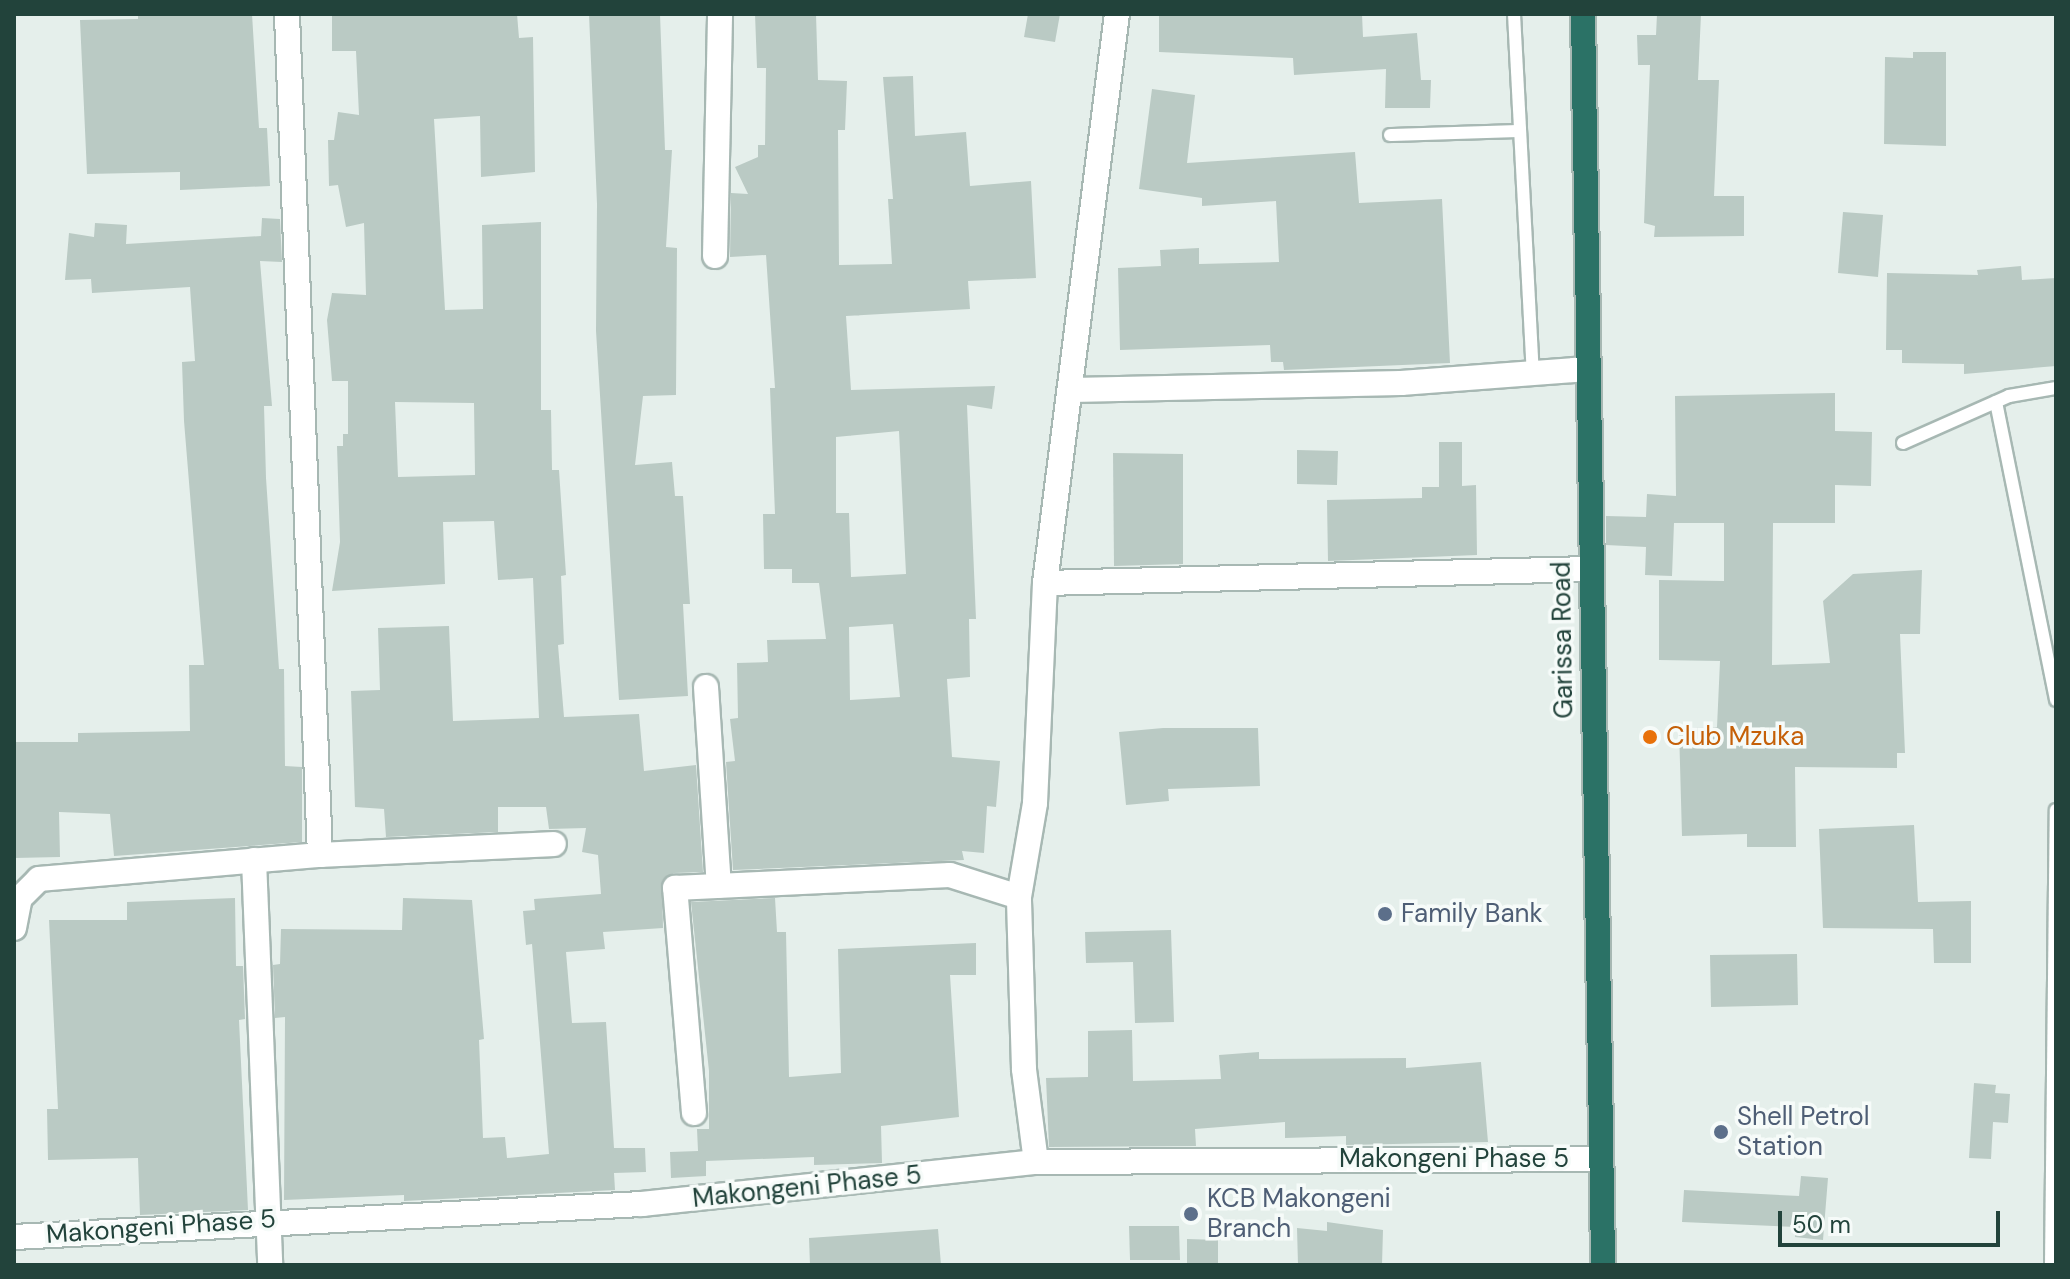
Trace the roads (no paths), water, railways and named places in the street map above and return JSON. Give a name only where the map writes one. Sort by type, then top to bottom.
[{"type":"highway","name":"Garissa Road","points":[[1583,14],[1589,569],[1603,1265]]},
{"type":"street","points":[[287,14],[320,855]]},
{"type":"street","points":[[715,256],[720,14]]},
{"type":"street","points":[[1036,1162],[1023,1055],[1019,897],[1035,803],[1045,583],[1072,390],[1117,14]]},
{"type":"street","points":[[1072,390],[1401,383],[1586,369]]},
{"type":"street","points":[[1045,583],[1589,569]]},
{"type":"street","points":[[706,687],[719,886]]},
{"type":"street","points":[[14,928],[20,898],[39,879],[320,855],[554,844]]},
{"type":"street","points":[[254,860],[270,1265]]},
{"type":"street","points":[[694,1113],[675,888],[950,875],[1019,897]]},
{"type":"street","name":"Makongeni Phase 5","points":[[14,1237],[269,1220],[642,1204],[1036,1162],[1601,1159]]},
{"type":"lane","points":[[1514,14],[1533,372]]},
{"type":"lane","points":[[1390,135],[1520,131]]},
{"type":"lane","points":[[1903,443],[1996,402],[2056,388]]},
{"type":"lane","points":[[1996,402],[2056,700]]},
{"type":"lane","points":[[2051,1265],[2056,810]]},
{"type":"place","name":"Club Mzuka","points":[[1650,737]]},
{"type":"place","name":"Family Bank","points":[[1385,914]]},
{"type":"place","name":"Shell Petrol Station","points":[[1721,1132]]},
{"type":"place","name":"KCB Makongeni Branch","points":[[1191,1214]]}]
